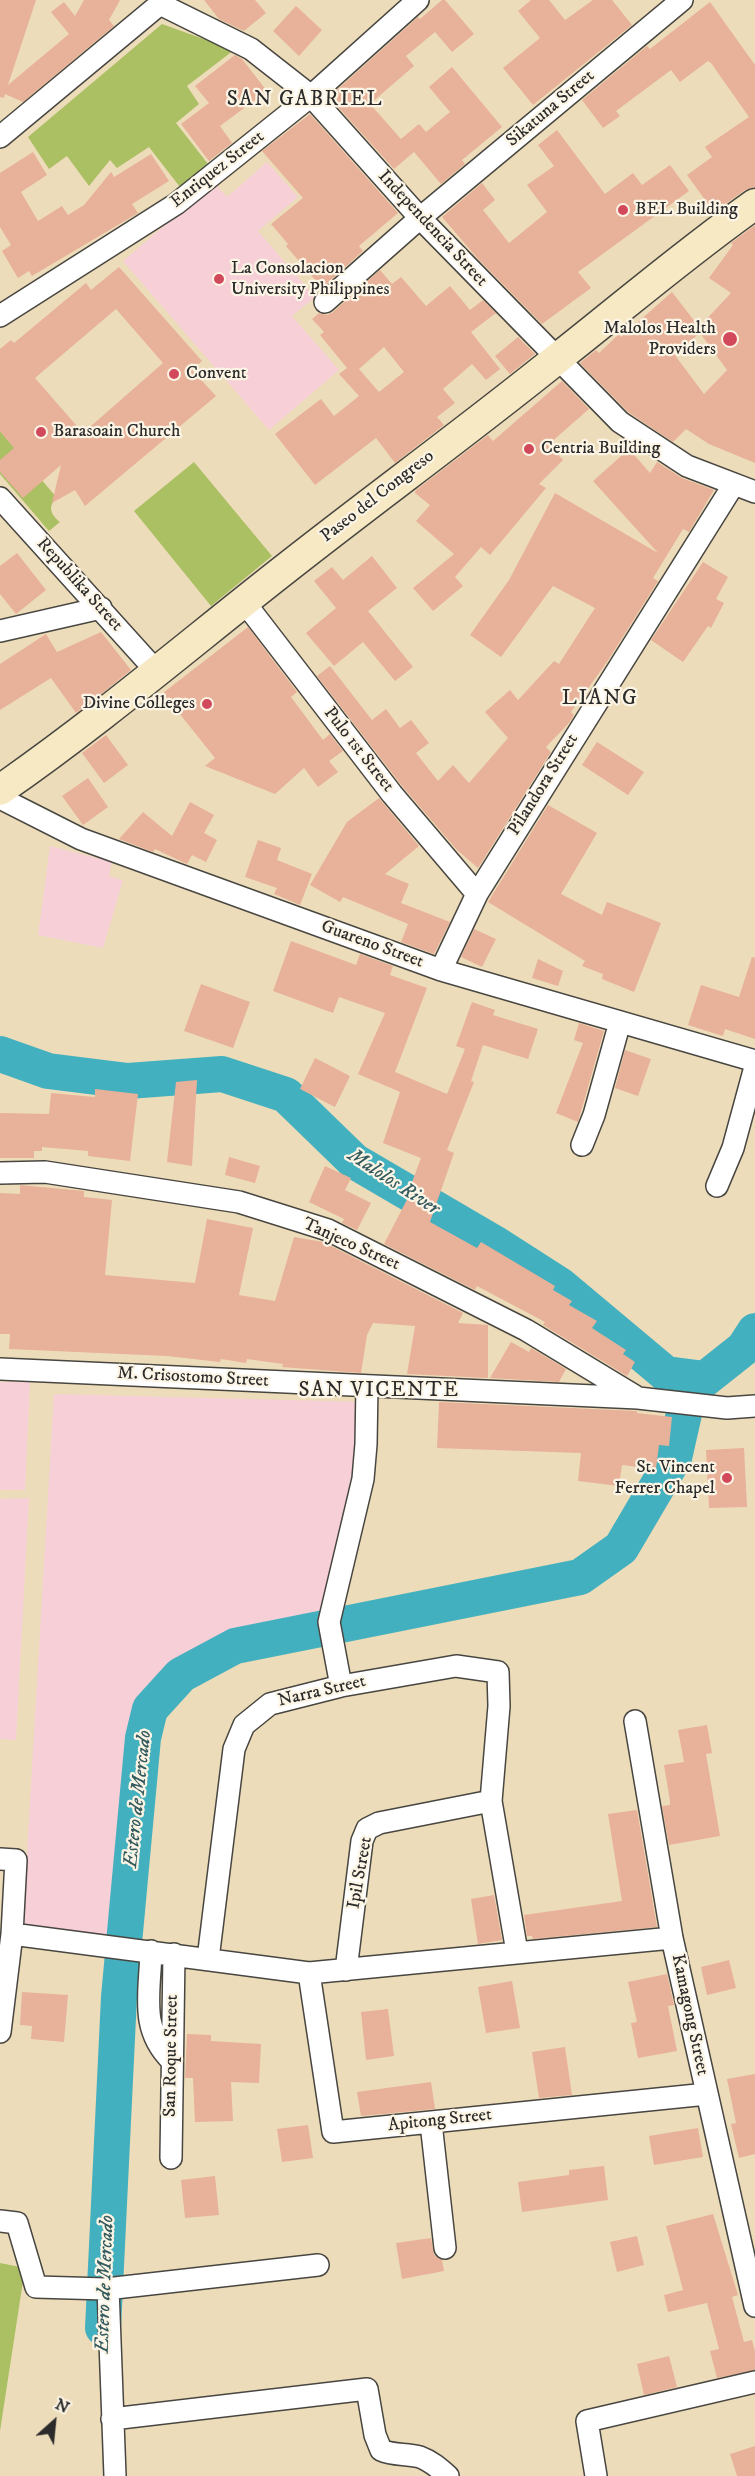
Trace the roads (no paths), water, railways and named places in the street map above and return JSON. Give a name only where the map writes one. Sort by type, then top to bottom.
[{"type":"main road","name":"Paseo del Congreso","points":[[0,790],[57,751],[158,673],[409,472],[556,360],[705,239],[755,204]]},
{"type":"street","name":"Enriquez Street","points":[[0,316],[176,204],[311,96],[418,0]]},
{"type":"street","name":"Sikatuna Street","points":[[324,302],[420,218],[682,0]]},
{"type":"street","name":"Independencia Street","points":[[0,137],[160,4],[251,49],[311,96],[420,218],[556,360],[620,422],[687,466],[755,492]]},
{"type":"street","name":"Pilandora Street","points":[[441,970],[477,894],[734,484]]},
{"type":"street","name":"Republika Street","points":[[0,498],[158,673]]},
{"type":"street","name":"Pulo 1st Street","points":[[245,603],[392,795],[477,894]]},
{"type":"street","points":[[0,631],[101,608]]},
{"type":"street","name":"Guareno Street","points":[[0,798],[81,839],[441,970],[755,1061]]},
{"type":"street","points":[[582,1145],[594,1114],[620,1022]]},
{"type":"street","points":[[717,1186],[733,1148],[755,1067]]},
{"type":"street","name":"Tanjeco Street","points":[[0,1173],[45,1173],[239,1202],[328,1230],[526,1330],[638,1398]]},
{"type":"street","name":"M. Crisostomo Street","points":[[0,1370],[638,1398],[727,1408],[755,1406]]},
{"type":"street","points":[[341,1686],[329,1622],[363,1479],[367,1386]]},
{"type":"street","name":"Narra Street","points":[[208,1959],[234,1749],[244,1725],[270,1704],[341,1686],[456,1666],[498,1672],[499,1706],[490,1801]]},
{"type":"street","name":"Kamagong Street","points":[[635,1721],[672,1938],[755,2306]]},
{"type":"street","points":[[490,1801],[517,1952]]},
{"type":"street","name":"Ipil Street","points":[[346,1970],[362,1841],[368,1829],[379,1823],[490,1801]]},
{"type":"street","points":[[0,2032],[12,1934],[8,1860]]},
{"type":"street","points":[[12,1934],[309,1973],[672,1938]]},
{"type":"street","points":[[143,1950],[152,2033],[158,2047],[172,2061]]},
{"type":"street","name":"San Roque Street","points":[[171,2158],[174,1954]]},
{"type":"street","name":"Apitong Street","points":[[309,1973],[333,2132],[707,2094]]},
{"type":"street","points":[[431,2123],[445,2248]]},
{"type":"street","points":[[0,2220],[17,2223],[36,2287],[107,2289],[318,2265]]},
{"type":"street","points":[[107,2289],[115,2476]]},
{"type":"street","points":[[596,2476],[587,2421],[755,2382]]},
{"type":"street","points":[[112,2419],[367,2389],[375,2435],[381,2450],[390,2455],[418,2457],[434,2463],[448,2476]]},
{"type":"waterway","name":"Malolos River","points":[[0,1054],[48,1071],[128,1081],[222,1074],[286,1095],[354,1161],[494,1243],[561,1286],[666,1374],[705,1379],[744,1348],[755,1331]]},
{"type":"waterway","name":"Estero de Mercado","points":[[103,2328],[119,1997],[143,1738],[150,1709],[181,1675],[235,1646],[580,1577],[621,1548],[674,1458],[692,1378]]},
{"type":"place","name":"BEL Building","points":[[623,210]]},
{"type":"place","name":"La Consolacion University Philippines","points":[[219,279]]},
{"type":"place","name":"Malolos Health Providers","points":[[730,339]]},
{"type":"place","name":"Convent","points":[[174,374]]},
{"type":"place","name":"Barasoain Church","points":[[41,432]]},
{"type":"place","name":"Centria Building","points":[[529,449]]},
{"type":"place","name":"Divine Colleges","points":[[207,704]]},
{"type":"place","name":"St. Vincent Ferrer Chapel","points":[[727,1478]]},
{"type":"district","name":"SAN GABRIEL","points":[[305,101]]},
{"type":"district","name":"LIANG","points":[[600,700]]},
{"type":"district","name":"SAN VICENTE","points":[[379,1392]]}]
